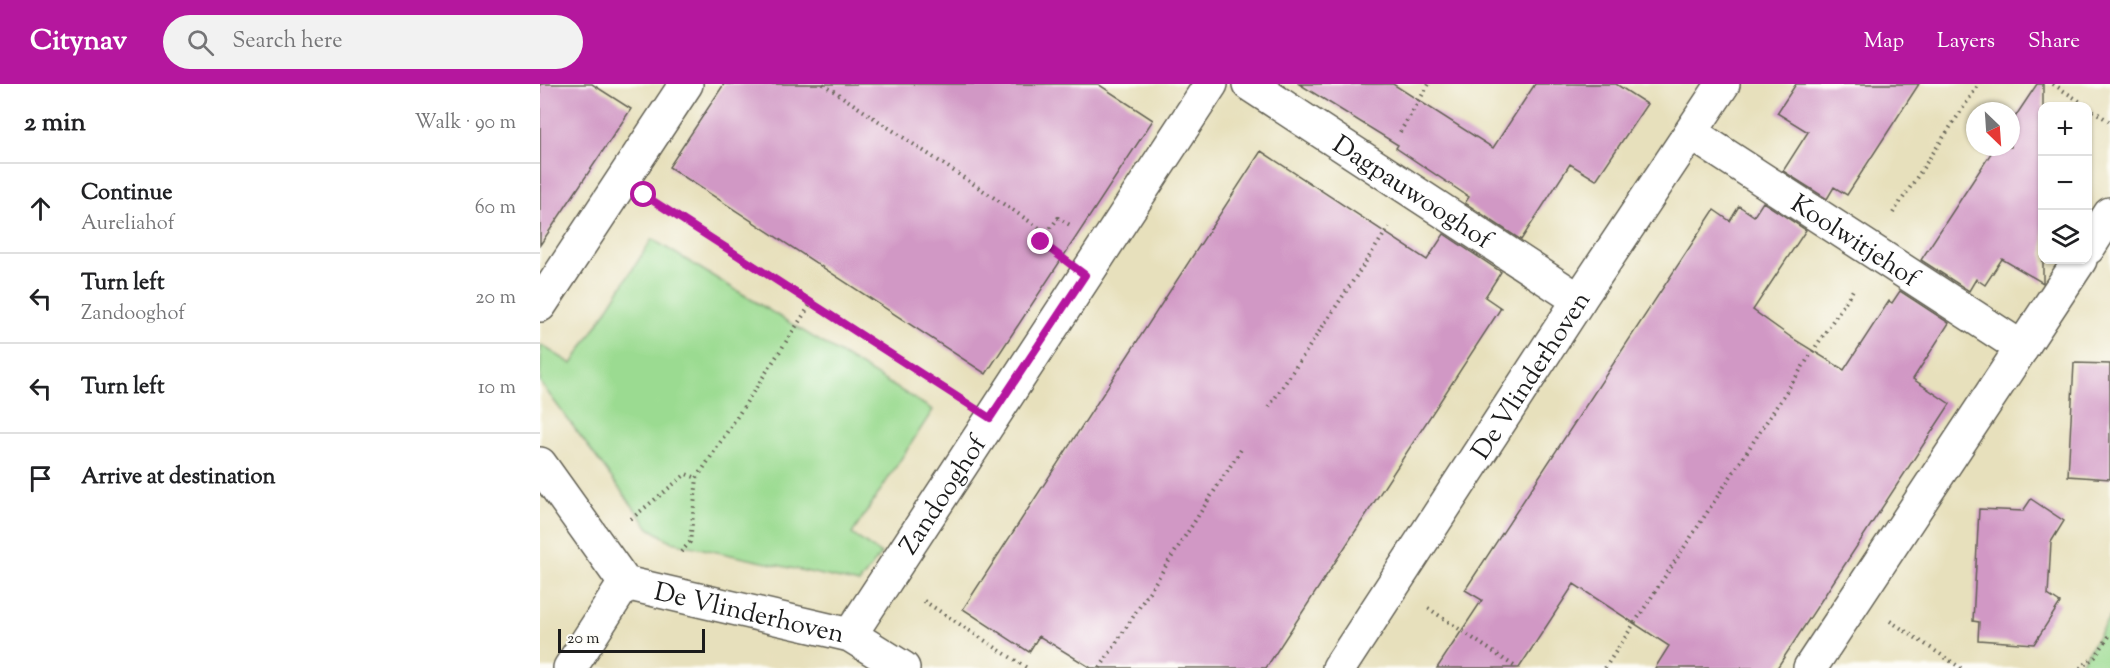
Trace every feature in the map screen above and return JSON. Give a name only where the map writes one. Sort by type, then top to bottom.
[{"type":"street","points":[[540,305],[686,84]]},
{"type":"street","name":"Zandooghof","points":[[849,635],[1211,84]]},
{"type":"street","name":"Dagpauwooghof","points":[[1249,84],[1579,300]]},
{"type":"street","name":"De Vlinderhoven","points":[[1339,668],[1723,84]]},
{"type":"street","name":"Koolwitjehof","points":[[1691,133],[2022,348]]},
{"type":"street","points":[[2092,242],[2110,214]]},
{"type":"street","points":[[1810,668],[2077,264]]},
{"type":"street","name":"De Vlinderhoven","points":[[540,464],[598,546],[636,586],[849,635],[903,668]]},
{"type":"street","name":"De Vlinderhoven","points":[[570,668],[636,586]]},
{"type":"path","points":[[823,84],[1047,233],[1041,242],[1085,275]]},
{"type":"path","points":[[1377,168],[1429,84]]},
{"type":"path","points":[[1605,668],[1866,270],[1869,249],[1979,84]]},
{"type":"path","points":[[2053,84],[2080,102]]},
{"type":"path","points":[[2092,110],[2110,122]]},
{"type":"path","points":[[623,182],[990,418]]},
{"type":"path","points":[[1269,407],[1413,191]]},
{"type":"path","points":[[636,586],[690,542],[697,478],[812,302]]},
{"type":"path","points":[[1100,668],[1242,448]]},
{"type":"path","points":[[598,546],[686,474],[697,478]]},
{"type":"path","points":[[888,577],[1027,668]]},
{"type":"path","points":[[1394,585],[1517,668]]},
{"type":"path","points":[[1854,599],[1961,668]]},
{"type":"path","points":[[2080,668],[2096,657],[2110,635]]},
{"type":"green space","points":[[652,239],[933,410],[852,534],[881,554],[859,583],[672,542],[649,528],[540,382],[541,345],[572,364]]},
{"type":"green space","points":[[2110,617],[2110,663],[2107,668],[2071,668],[2080,664]]},
{"type":"building","points":[[540,84],[592,84],[631,109],[540,245]]},
{"type":"building","points":[[724,84],[1098,84],[1153,120],[986,374],[669,167]]},
{"type":"building","points":[[1299,84],[1393,84],[1493,148],[1535,84],[1616,84],[1647,104],[1596,180],[1570,164],[1521,240],[1465,203],[1469,197],[1396,148],[1398,145]]},
{"type":"building","points":[[1796,84],[1919,84],[1847,195],[1834,187],[1827,199],[1783,171],[1808,132],[1777,113]]},
{"type":"building","points":[[2037,84],[2043,84],[2043,102],[2038,102],[2038,264],[2043,264],[2043,283],[2002,259],[1985,285],[1976,279],[1969,291],[1921,260],[1989,156],[2020,156],[2020,110]]},
{"type":"building","points":[[1261,151],[1427,260],[1444,234],[1501,272],[1485,297],[1501,308],[1266,668],[1091,668],[1039,636],[1029,652],[963,609]]},
{"type":"building","points":[[1763,202],[1806,230],[1753,310],[1792,338],[1844,370],[1889,301],[1892,303],[1900,291],[1949,323],[1913,379],[1950,404],[1777,668],[1655,668],[1669,646],[1574,584],[1519,668],[1437,668],[1482,600],[1465,590],[1714,210],[1730,221],[1739,206],[1754,216]]},
{"type":"building","points":[[2074,363],[2110,364],[2110,479],[2068,476]]},
{"type":"building","points":[[2031,499],[2064,521],[2051,542],[2048,595],[2060,603],[2034,644],[1978,640],[1979,622],[1973,621],[1979,509],[2023,511]]},
{"type":"route","points":[[644,195],[990,418],[1085,275],[1041,242]]}]
